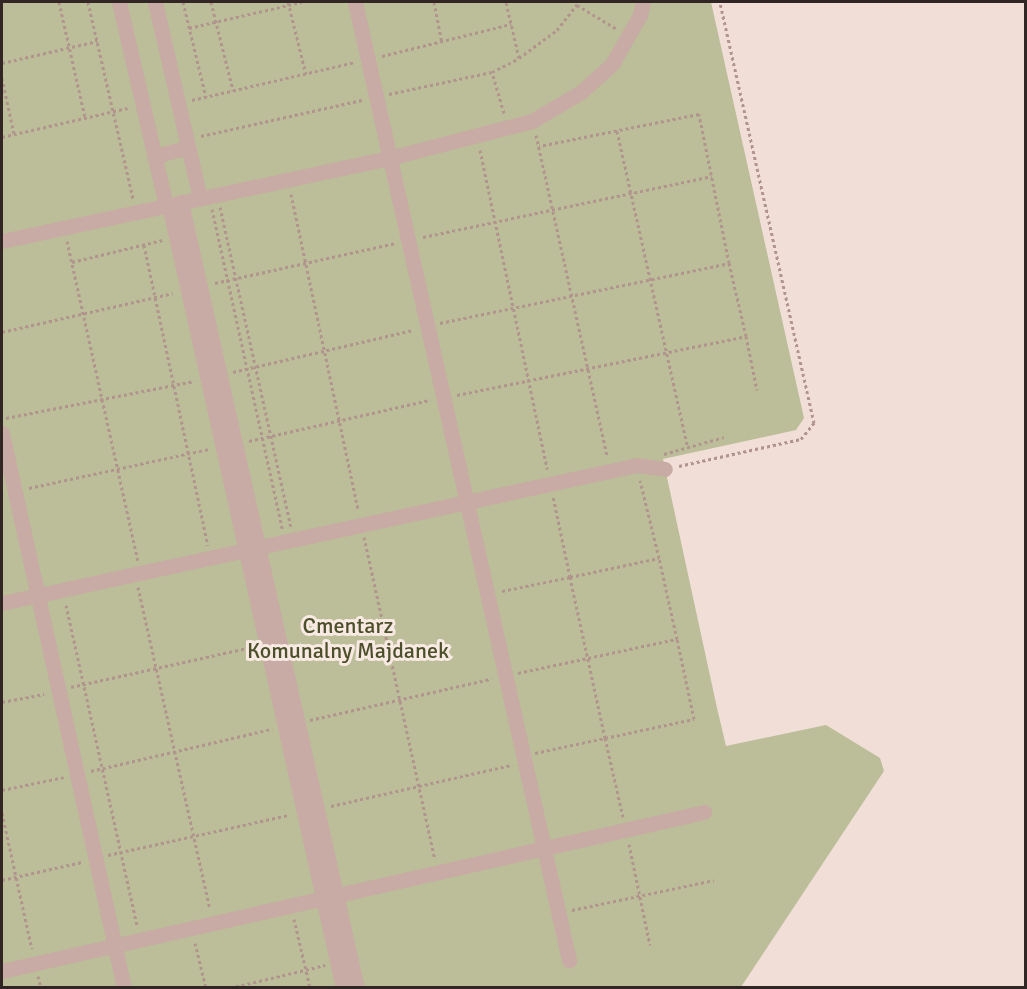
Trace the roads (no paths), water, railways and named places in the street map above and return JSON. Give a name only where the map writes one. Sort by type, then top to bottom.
[{"type":"street","points":[[119,2],[154,156],[172,204],[194,289],[329,898],[343,987]]},
{"type":"street","points":[[155,2],[186,143],[209,196]]},
{"type":"street","points":[[356,2],[393,157],[486,595],[569,960]]},
{"type":"street","points":[[2,241],[287,177],[393,157],[532,122],[581,92],[612,64],[643,2]]},
{"type":"street","points":[[154,156],[186,143]]},
{"type":"street","points":[[172,204],[176,237],[194,289]]},
{"type":"street","points":[[2,433],[75,774],[124,987]]},
{"type":"street","points":[[2,603],[637,465],[665,469]]},
{"type":"street","points":[[251,549],[266,644],[291,724]]},
{"type":"street","points":[[2,971],[704,812]]},
{"type":"street","points":[[329,898],[357,987]]},
{"type":"park label","name":"Cmentarz Komunalny Majdanek","points":[[348,638]]}]
